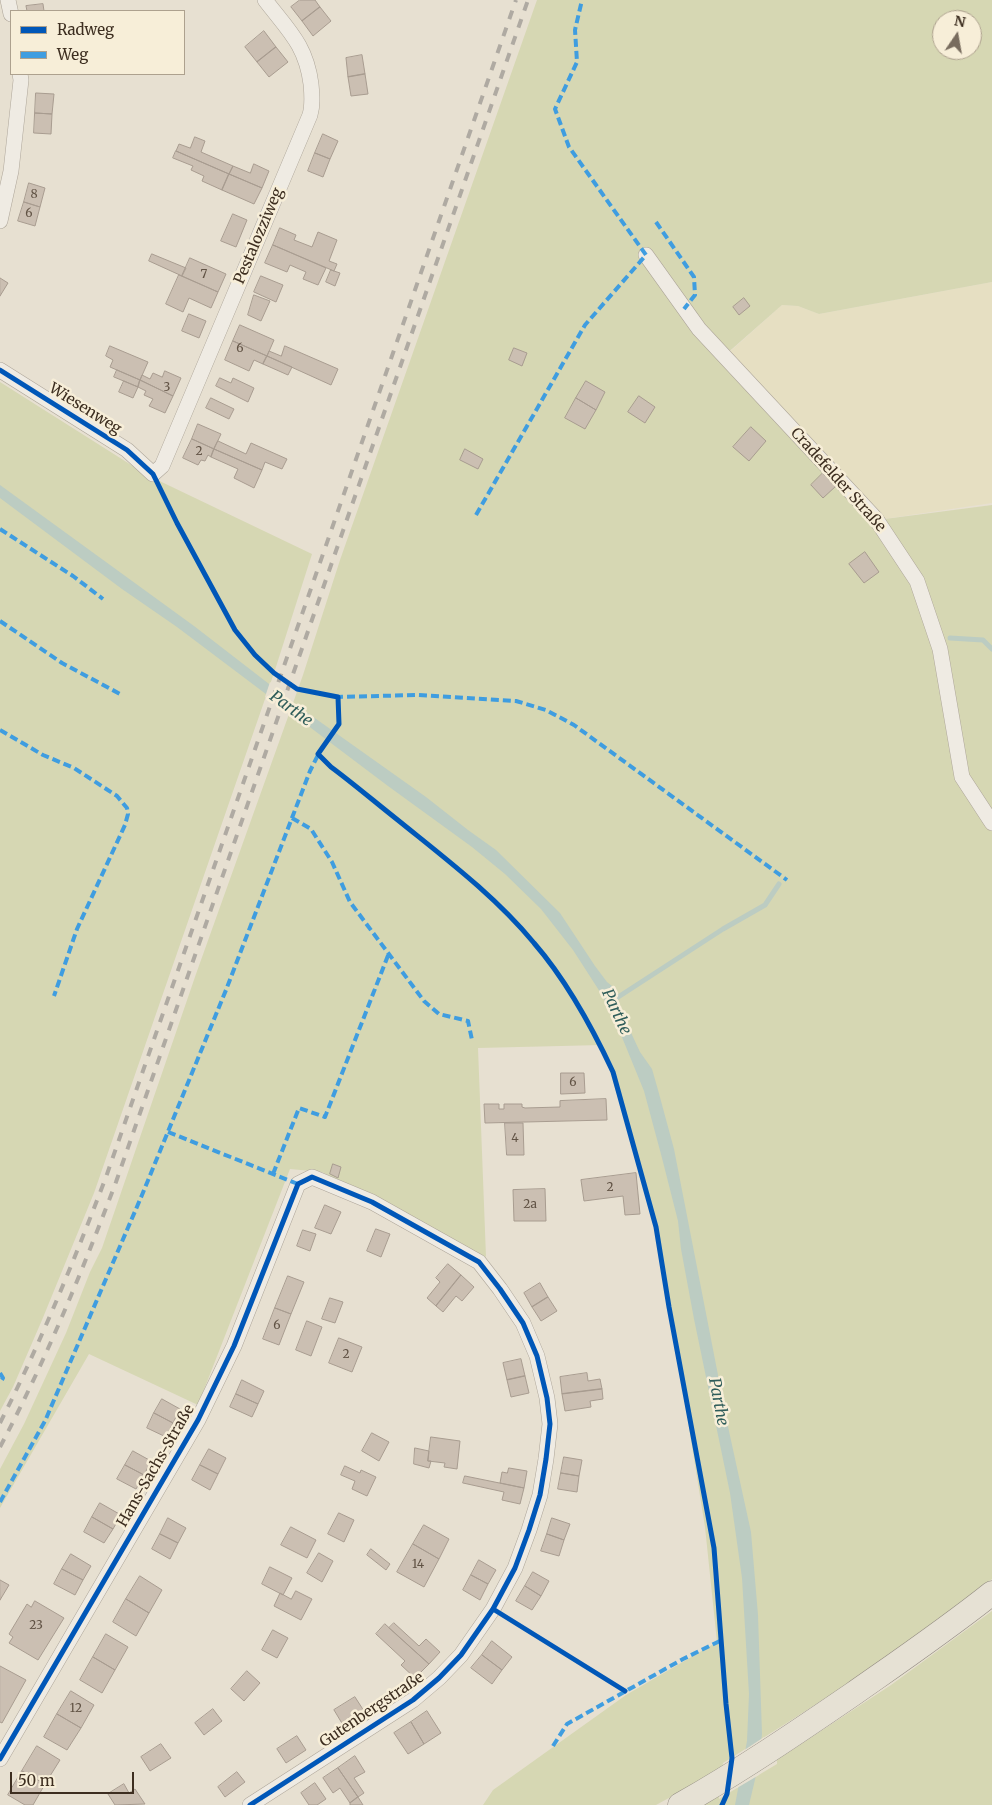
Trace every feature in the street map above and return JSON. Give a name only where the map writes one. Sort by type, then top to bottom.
[{"type":"main road","points":[[680,1805],[721,1782],[779,1745],[943,1631],[992,1593]]},
{"type":"street","name":"Pestalozziweg","points":[[153,474],[162,466],[310,115],[312,106],[310,73],[304,53],[297,40],[265,0]]},
{"type":"street","points":[[0,221],[11,171],[20,75]]},
{"type":"street","name":"Cradefelder Straße","points":[[646,255],[698,329],[876,519],[917,581],[940,649],[962,777],[992,823]]},
{"type":"street","name":"Wiesenweg","points":[[0,370],[127,450],[153,474]]},
{"type":"street","name":"Hans-Sachs-Straße","points":[[0,1759],[198,1420],[234,1346],[298,1184],[312,1177]]},
{"type":"street","name":"Gutenbergstraße","points":[[250,1805],[413,1700],[439,1678],[461,1655],[493,1609],[515,1568],[540,1495],[550,1424],[538,1356],[523,1323],[479,1262],[372,1202],[312,1177]]},
{"type":"shaded area","points":[[992,282],[992,503],[877,520],[725,356],[782,305],[798,306],[819,314]]},
{"type":"green space","points":[[537,0],[992,0],[992,282],[819,314],[798,306],[782,305],[724,356],[877,520],[992,505],[992,1579],[860,1675],[723,1763],[722,1769],[656,1805],[483,1805],[493,1790],[626,1695],[717,1642],[705,1527],[656,1223],[602,1045],[478,1048],[486,1257],[322,1172],[290,1169],[198,1405],[89,1354],[0,1508],[0,1469],[24,1424],[66,1333],[90,1272],[102,1248],[196,974],[303,675],[340,560]]},
{"type":"green space","points":[[0,382],[147,475],[312,554],[274,673],[94,1193],[42,1320],[13,1387],[0,1411]]},
{"type":"green space","points":[[992,1611],[992,1805],[704,1805],[719,1796],[719,1799],[777,1764],[777,1760],[891,1685]]},
{"type":"water","name":"Parthe","points":[[0,485],[194,626],[295,704],[426,797],[496,850],[560,913],[595,966],[612,986],[612,992],[640,1052],[652,1069],[674,1149],[718,1383],[723,1392],[727,1422],[751,1532],[758,1615],[762,1734],[758,1767],[749,1805],[735,1805],[747,1741],[749,1694],[742,1578],[730,1493],[694,1319],[681,1249],[678,1221],[662,1158],[644,1091],[617,1025],[602,995],[573,950],[541,909],[505,874],[472,847],[177,627],[122,589],[0,498]]},
{"type":"pier","points":[[270,682],[293,700],[289,714],[265,697]]},
{"type":"pier","points":[[764,1737],[759,1775],[737,1788],[743,1751]]},
{"type":"building","points":[[300,0],[315,0],[320,7],[302,21],[291,7]]},
{"type":"building","points":[[43,4],[44,10],[27,10],[26,6]]},
{"type":"building","points":[[320,7],[331,21],[313,36],[302,21]]},
{"type":"building","points":[[264,31],[276,47],[257,62],[245,47]]},
{"type":"building","points":[[276,47],[288,62],[269,77],[257,62]]},
{"type":"building","points":[[362,55],[365,74],[348,77],[346,58]]},
{"type":"building","points":[[365,74],[368,94],[351,96],[348,77]]},
{"type":"building","points":[[36,93],[54,94],[52,114],[35,113]]},
{"type":"building","points":[[35,113],[52,114],[51,134],[34,133]]},
{"type":"building","points":[[323,134],[338,141],[330,159],[315,153]]},
{"type":"building","points":[[195,137],[205,141],[201,152],[233,166],[229,174],[176,151],[179,144],[190,148]]},
{"type":"building","points":[[176,151],[229,174],[222,190],[202,181],[204,176],[191,170],[193,166],[173,158]]},
{"type":"building","points":[[315,153],[330,159],[323,177],[308,171]]},
{"type":"building","points":[[254,164],[269,171],[262,188],[229,174],[233,166],[250,173]]},
{"type":"building","points":[[229,174],[262,188],[254,204],[222,190]]},
{"type":"building","points":[[29,183],[45,188],[40,207],[24,202]]},
{"type":"building","points":[[24,202],[40,207],[35,226],[18,221]]},
{"type":"building","points":[[233,214],[247,220],[236,247],[221,241]]},
{"type":"building","points":[[280,228],[296,235],[294,240],[312,247],[318,232],[337,240],[329,261],[337,264],[334,271],[273,245]]},
{"type":"building","points":[[273,245],[326,268],[318,285],[303,279],[306,272],[290,265],[287,272],[265,263]]},
{"type":"building","points":[[152,254],[186,268],[182,276],[149,261]]},
{"type":"building","points":[[190,258],[226,274],[218,292],[182,276]]},
{"type":"building","points":[[331,270],[340,273],[335,286],[326,282]]},
{"type":"building","points":[[179,275],[218,292],[211,308],[189,298],[183,312],[166,304]]},
{"type":"building","points":[[261,276],[283,285],[276,302],[254,292]]},
{"type":"building","points":[[0,278],[8,283],[0,296]]},
{"type":"building","points":[[254,295],[270,301],[261,321],[248,315]]},
{"type":"building","points":[[744,298],[750,306],[739,315],[733,307]]},
{"type":"building","points":[[189,314],[206,321],[199,338],[182,331]]},
{"type":"building","points":[[240,325],[274,340],[267,356],[233,341]]},
{"type":"building","points":[[233,341],[267,356],[263,364],[254,360],[249,371],[225,360]]},
{"type":"building","points":[[110,346],[148,362],[140,380],[110,367],[113,360],[106,356]]},
{"type":"building","points":[[285,346],[338,369],[331,385],[267,356],[269,351],[281,356]]},
{"type":"building","points":[[514,348],[527,353],[522,366],[509,360]]},
{"type":"building","points":[[267,356],[292,367],[288,375],[263,364]]},
{"type":"building","points":[[117,370],[140,380],[138,387],[114,377]]},
{"type":"building","points":[[165,371],[181,378],[173,396],[140,380],[142,375],[150,379],[153,373],[162,377]]},
{"type":"building","points":[[220,378],[231,383],[233,378],[254,388],[248,402],[216,386]]},
{"type":"building","points":[[140,380],[173,396],[165,413],[149,406],[153,399],[144,395],[146,391],[138,387]]},
{"type":"building","points":[[124,381],[138,387],[133,398],[119,392]]},
{"type":"building","points":[[586,381],[605,392],[596,410],[576,398]]},
{"type":"building","points":[[639,396],[655,407],[645,423],[628,412]]},
{"type":"building","points":[[211,398],[234,409],[229,419],[206,408]]},
{"type":"building","points":[[576,398],[596,410],[585,429],[565,418]]},
{"type":"building","points":[[198,424],[221,434],[214,449],[192,439]]},
{"type":"building","points":[[751,427],[766,441],[749,461],[733,447]]},
{"type":"building","points":[[192,439],[214,449],[211,457],[208,455],[205,461],[201,460],[198,465],[183,458]]},
{"type":"building","points":[[218,441],[246,454],[251,443],[287,459],[282,469],[265,462],[262,470],[214,449]]},
{"type":"building","points":[[214,449],[262,470],[254,488],[234,478],[238,469],[211,457]]},
{"type":"building","points":[[465,449],[483,459],[478,469],[460,460]]},
{"type":"building","points":[[823,473],[836,486],[823,498],[811,485]]},
{"type":"building","points":[[865,552],[879,572],[864,583],[849,564]]},
{"type":"building","points":[[561,1073],[584,1073],[585,1093],[561,1094]]},
{"type":"building","points":[[606,1099],[607,1120],[485,1123],[484,1104],[499,1104],[499,1109],[504,1109],[504,1104],[522,1104],[522,1107],[525,1108],[560,1107],[560,1101]]},
{"type":"building","points":[[505,1123],[523,1123],[524,1155],[507,1155]]},
{"type":"building","points":[[333,1164],[341,1167],[338,1178],[330,1174]]},
{"type":"building","points":[[636,1173],[640,1214],[625,1215],[623,1196],[584,1201],[581,1180]]},
{"type":"building","points":[[545,1189],[546,1221],[514,1221],[513,1190]]},
{"type":"building","points":[[325,1205],[341,1212],[331,1234],[315,1228]]},
{"type":"building","points":[[376,1229],[390,1234],[381,1257],[367,1251]]},
{"type":"building","points":[[303,1230],[316,1234],[310,1251],[297,1246]]},
{"type":"building","points":[[448,1264],[461,1275],[436,1306],[427,1298],[440,1282],[436,1278]]},
{"type":"building","points":[[461,1275],[474,1287],[462,1301],[456,1296],[443,1312],[436,1306]]},
{"type":"building","points":[[288,1276],[304,1282],[291,1314],[275,1308]]},
{"type":"building","points":[[540,1283],[548,1297],[532,1307],[524,1293]]},
{"type":"building","points":[[548,1297],[557,1311],[541,1321],[532,1307]]},
{"type":"building","points":[[330,1298],[343,1302],[335,1323],[322,1319]]},
{"type":"building","points":[[275,1308],[291,1314],[279,1345],[263,1339]]},
{"type":"building","points":[[307,1321],[322,1327],[311,1356],[296,1350]]},
{"type":"building","points":[[339,1338],[362,1347],[352,1372],[329,1363]]},
{"type":"building","points":[[521,1359],[525,1376],[507,1380],[503,1363]]},
{"type":"building","points":[[587,1373],[588,1381],[600,1379],[602,1389],[562,1394],[560,1377]]},
{"type":"building","points":[[525,1376],[529,1393],[511,1397],[507,1380]]},
{"type":"building","points":[[242,1380],[264,1391],[258,1404],[236,1394]]},
{"type":"building","points":[[602,1389],[603,1399],[590,1401],[591,1407],[565,1411],[562,1394]]},
{"type":"building","points":[[236,1394],[258,1404],[252,1417],[230,1407]]},
{"type":"building","points":[[162,1399],[180,1409],[173,1423],[154,1413]]},
{"type":"building","points":[[154,1413],[173,1423],[166,1437],[147,1428]]},
{"type":"building","points":[[372,1433],[389,1442],[379,1461],[362,1451]]},
{"type":"building","points":[[431,1437],[460,1441],[457,1469],[444,1467],[445,1463],[428,1461]]},
{"type":"building","points":[[415,1448],[429,1451],[428,1461],[431,1461],[429,1468],[414,1464]]},
{"type":"building","points":[[209,1449],[226,1458],[218,1474],[200,1465]]},
{"type":"building","points":[[133,1451],[151,1461],[144,1475],[125,1465]]},
{"type":"building","points":[[564,1457],[582,1460],[579,1476],[561,1473]]},
{"type":"building","points":[[125,1465],[144,1475],[136,1489],[117,1479]]},
{"type":"building","points":[[200,1465],[218,1474],[210,1490],[192,1480]]},
{"type":"building","points":[[345,1466],[360,1473],[361,1470],[376,1477],[367,1496],[352,1489],[355,1481],[341,1475]]},
{"type":"building","points":[[509,1468],[527,1471],[524,1488],[500,1483],[502,1472],[507,1473]]},
{"type":"building","points":[[561,1473],[579,1476],[577,1492],[558,1489]]},
{"type":"building","points":[[465,1476],[524,1488],[520,1504],[502,1500],[504,1492],[463,1483]]},
{"type":"building","points":[[100,1503],[121,1515],[113,1529],[92,1517]]},
{"type":"building","points":[[339,1513],[354,1520],[344,1542],[328,1534]]},
{"type":"building","points":[[92,1517],[113,1529],[104,1543],[84,1532]]},
{"type":"building","points":[[168,1518],[186,1528],[178,1543],[160,1534]]},
{"type":"building","points":[[552,1518],[570,1524],[564,1540],[547,1534]]},
{"type":"building","points":[[424,1525],[449,1539],[439,1559],[413,1544]]},
{"type":"building","points":[[291,1527],[316,1540],[307,1558],[281,1545]]},
{"type":"building","points":[[160,1534],[178,1543],[170,1559],[152,1549]]},
{"type":"building","points":[[547,1534],[564,1540],[559,1556],[541,1551]]},
{"type":"building","points":[[413,1544],[439,1559],[424,1587],[397,1572]]},
{"type":"building","points":[[371,1549],[390,1564],[386,1570],[367,1555]]},
{"type":"building","points":[[319,1553],[333,1561],[322,1582],[307,1573]]},
{"type":"building","points":[[71,1554],[91,1566],[83,1580],[62,1569]]},
{"type":"building","points":[[479,1560],[496,1570],[488,1584],[471,1575]]},
{"type":"building","points":[[270,1567],[292,1578],[283,1595],[262,1584]]},
{"type":"building","points":[[62,1569],[83,1580],[75,1595],[54,1584]]},
{"type":"building","points":[[533,1572],[549,1581],[541,1596],[525,1586]]},
{"type":"building","points":[[471,1575],[488,1584],[480,1600],[463,1590]]},
{"type":"building","points":[[140,1576],[162,1590],[149,1613],[126,1599]]},
{"type":"building","points":[[0,1580],[9,1585],[0,1600]]},
{"type":"building","points":[[525,1586],[541,1596],[532,1610],[516,1601]]},
{"type":"building","points":[[296,1591],[312,1599],[301,1620],[274,1606],[280,1593],[291,1599]]},
{"type":"building","points":[[126,1599],[149,1613],[136,1636],[113,1622]]},
{"type":"building","points":[[35,1601],[64,1618],[38,1660],[9,1643],[13,1637],[9,1634],[27,1604],[31,1607]]},
{"type":"building","points":[[394,1623],[419,1646],[426,1639],[440,1652],[429,1664],[389,1628]]},
{"type":"building","points":[[385,1624],[429,1664],[415,1678],[401,1665],[405,1661],[376,1634]]},
{"type":"building","points":[[273,1630],[288,1638],[277,1658],[262,1650]]},
{"type":"building","points":[[106,1634],[128,1647],[115,1670],[93,1657]]},
{"type":"building","points":[[492,1641],[512,1657],[502,1670],[482,1655]]},
{"type":"building","points":[[482,1655],[502,1670],[492,1684],[471,1668]]},
{"type":"building","points":[[93,1657],[115,1670],[102,1693],[80,1680]]},
{"type":"building","points":[[0,1666],[26,1680],[2,1723],[0,1722]]},
{"type":"building","points":[[247,1671],[260,1683],[244,1701],[231,1689]]},
{"type":"building","points":[[71,1691],[94,1705],[81,1728],[57,1714]]},
{"type":"building","points":[[355,1697],[364,1711],[343,1725],[334,1710]]},
{"type":"building","points":[[213,1709],[222,1721],[204,1735],[195,1723]]},
{"type":"building","points":[[427,1711],[441,1733],[424,1744],[411,1722]]},
{"type":"building","points":[[57,1714],[81,1728],[67,1750],[44,1737]]},
{"type":"building","points":[[411,1722],[424,1744],[408,1754],[394,1733]]},
{"type":"building","points":[[297,1736],[306,1750],[286,1763],[277,1749]]},
{"type":"building","points":[[161,1744],[171,1758],[150,1771],[141,1757]]},
{"type":"building","points":[[37,1746],[60,1760],[45,1784],[22,1771]]},
{"type":"building","points":[[355,1756],[365,1772],[354,1778],[364,1793],[358,1797],[338,1768]]},
{"type":"building","points":[[338,1768],[358,1797],[350,1803],[340,1788],[333,1793],[323,1778]]},
{"type":"building","points":[[22,1771],[45,1784],[33,1805],[25,1805],[8,1795]]},
{"type":"building","points":[[237,1772],[245,1782],[225,1797],[218,1787]]},
{"type":"building","points":[[315,1783],[326,1799],[317,1805],[309,1805],[301,1793]]},
{"type":"building","points":[[124,1784],[129,1793],[135,1789],[145,1804],[115,1805],[108,1794]]},
{"type":"building","points":[[358,1797],[363,1805],[350,1805],[350,1803]]},
{"type":"waterway","points":[[950,638],[983,640],[992,649]]},
{"type":"waterway","name":"Parthe","points":[[612,1001],[723,929],[765,905],[779,884]]},
{"type":"railway","points":[[0,1423],[56,1302],[106,1177],[516,0]]},
{"type":"railway","points":[[0,1447],[17,1415],[62,1316],[116,1182],[528,0]]},
{"type":"marked path","points":[[476,515],[585,325],[646,255],[569,147],[555,109],[577,62],[575,30],[582,0]]},
{"type":"marked path","points":[[656,222],[694,277],[695,295],[684,309]]},
{"type":"marked path","points":[[0,529],[73,576],[103,599]]},
{"type":"marked path","points":[[0,621],[62,663],[122,695]]},
{"type":"marked path","points":[[335,697],[418,695],[516,701],[546,710],[574,725],[787,880]]},
{"type":"marked path","points":[[0,730],[43,755],[74,768],[117,796],[127,808],[128,814],[125,825],[77,929],[54,996]]},
{"type":"marked path","points":[[0,1502],[45,1421],[142,1195],[226,990],[310,771],[320,751]]},
{"type":"marked path","points":[[292,818],[311,829],[332,862],[350,902],[424,1001],[439,1014],[468,1021],[472,1040]]},
{"type":"marked path","points":[[273,1174],[299,1108],[325,1117],[389,953]]},
{"type":"marked path","points":[[168,1132],[298,1184]]},
{"type":"marked path","points":[[0,1373],[3,1378],[0,1383]]},
{"type":"marked path","points":[[553,1746],[567,1724],[683,1659],[722,1640]]},
{"type":"cycle path","points":[[0,370],[127,450],[153,474],[177,523],[235,630],[255,655],[274,673],[297,689],[338,697],[339,724],[318,754],[331,767],[452,864],[503,909],[534,943],[557,973],[578,1005],[596,1038],[613,1072],[656,1227],[714,1548],[732,1758],[727,1794],[722,1805]]},
{"type":"cycle path","points":[[0,1759],[198,1420],[234,1346],[298,1184],[312,1177],[372,1202],[479,1262],[523,1323],[537,1356],[547,1398],[550,1424],[540,1495],[515,1568],[493,1609],[461,1655],[439,1678],[413,1700],[250,1805]]},
{"type":"cycle path","points":[[493,1609],[625,1691]]}]
